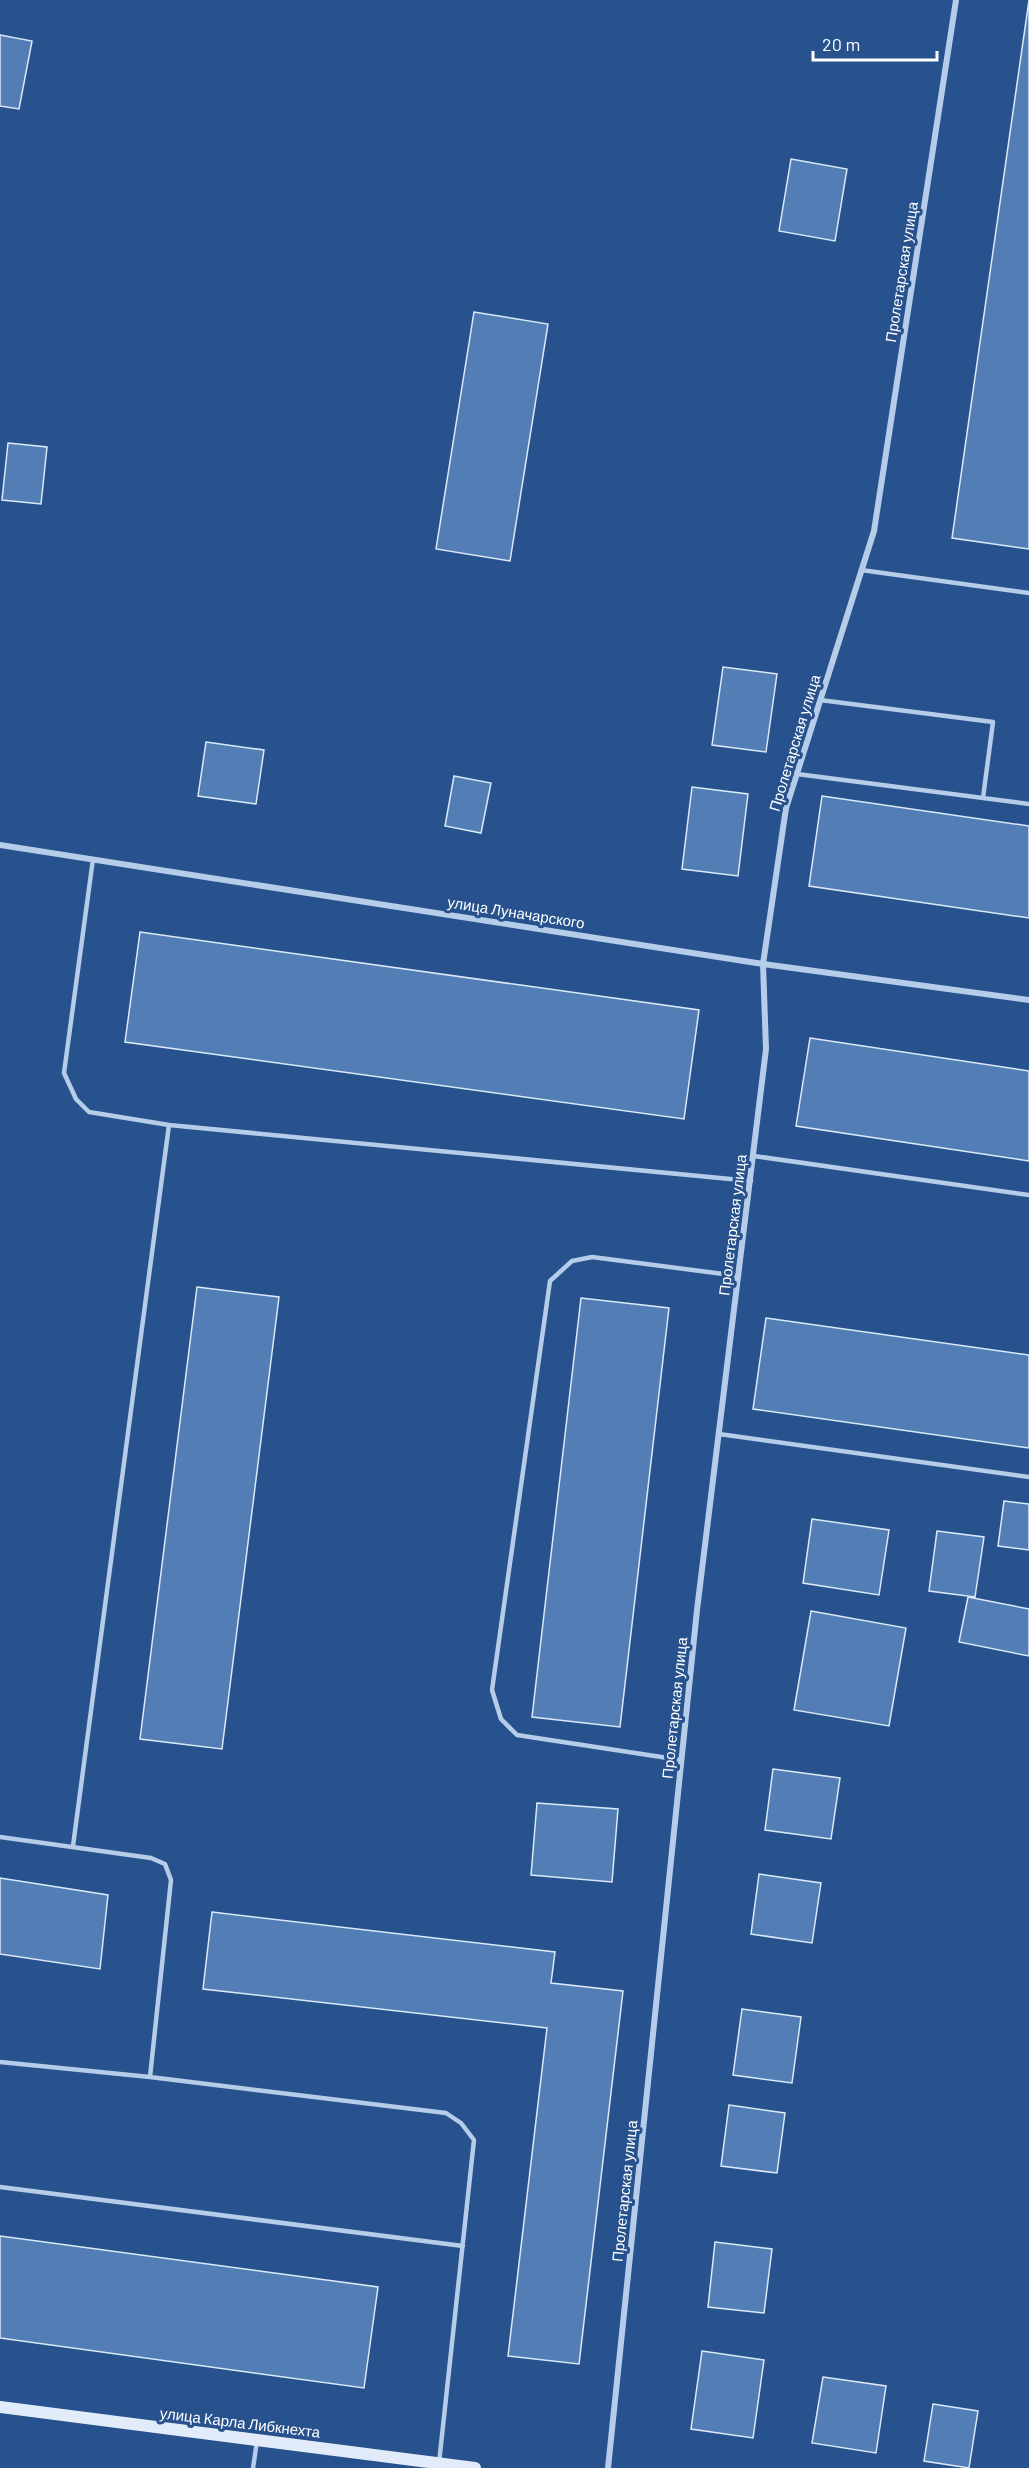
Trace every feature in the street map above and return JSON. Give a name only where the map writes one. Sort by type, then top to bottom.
[{"type":"street","name":"Пролетарская улица","points":[[608,2468],[697,1610],[766,1049],[764,963],[786,808],[874,531],[956,0]]},
{"type":"street","name":"улица Луначарского","points":[[0,845],[764,963],[1029,1000]]},
{"type":"street","name":"улица Карла Либкнехта","points":[[0,2407],[439,2466],[475,2468]]},
{"type":"lane","points":[[861,570],[1029,593]]},
{"type":"lane","points":[[820,700],[993,722],[984,798]]},
{"type":"lane","points":[[797,774],[1029,804]]},
{"type":"lane","points":[[93,859],[64,1073],[76,1099],[89,1112],[169,1125],[751,1181]]},
{"type":"lane","points":[[73,1846],[169,1125]]},
{"type":"lane","points":[[754,1156],[1029,1195]]},
{"type":"lane","points":[[681,1760],[517,1736],[501,1719],[492,1690],[550,1281],[572,1261],[592,1257],[739,1276]]},
{"type":"lane","points":[[719,1434],[1029,1477]]},
{"type":"lane","points":[[0,1837],[151,1858],[165,1864],[171,1881],[150,2077]]},
{"type":"lane","points":[[0,2062],[150,2077],[446,2113],[461,2123],[474,2140],[439,2466]]},
{"type":"lane","points":[[0,2187],[463,2247]]},
{"type":"lane","points":[[253,2468],[257,2440]]},
{"type":"building","points":[[1029,0],[1029,549],[952,538]]},
{"type":"building","points":[[0,35],[32,41],[19,109],[0,106]]},
{"type":"building","points":[[791,159],[847,169],[835,241],[779,231]]},
{"type":"building","points":[[474,312],[548,324],[510,561],[436,549]]},
{"type":"building","points":[[8,443],[47,447],[41,504],[2,500]]},
{"type":"building","points":[[723,667],[777,674],[766,752],[712,745]]},
{"type":"building","points":[[206,742],[264,750],[256,804],[198,796]]},
{"type":"building","points":[[454,776],[491,783],[481,833],[445,826]]},
{"type":"building","points":[[692,787],[748,794],[738,876],[682,869]]},
{"type":"building","points":[[822,796],[1029,826],[1029,918],[809,886]]},
{"type":"building","points":[[140,932],[699,1010],[684,1119],[125,1042]]},
{"type":"building","points":[[810,1038],[1029,1071],[1029,1161],[796,1126]]},
{"type":"building","points":[[197,1287],[279,1297],[222,1749],[140,1739]]},
{"type":"building","points":[[581,1298],[669,1308],[620,1727],[532,1717]]},
{"type":"building","points":[[766,1318],[1029,1355],[1029,1448],[753,1409]]},
{"type":"building","points":[[1004,1501],[1029,1504],[1029,1550],[998,1546]]},
{"type":"building","points":[[812,1519],[889,1530],[879,1595],[803,1583]]},
{"type":"building","points":[[937,1531],[984,1537],[975,1597],[929,1591]]},
{"type":"building","points":[[968,1597],[1029,1609],[1029,1656],[959,1642]]},
{"type":"building","points":[[811,1611],[906,1628],[889,1726],[794,1710]]},
{"type":"building","points":[[773,1769],[840,1778],[831,1839],[765,1830]]},
{"type":"building","points":[[537,1803],[618,1809],[612,1882],[531,1875]]},
{"type":"building","points":[[759,1874],[821,1883],[812,1943],[751,1934]]},
{"type":"building","points":[[0,1878],[108,1895],[100,1969],[0,1954]]},
{"type":"building","points":[[212,1912],[555,1952],[551,1983],[623,1991],[579,2364],[508,2356],[547,2028],[203,1989]]},
{"type":"building","points":[[742,2009],[801,2017],[792,2083],[733,2075]]},
{"type":"building","points":[[729,2105],[785,2113],[777,2173],[721,2166]]},
{"type":"building","points":[[0,2236],[378,2287],[364,2388],[0,2338]]},
{"type":"building","points":[[715,2242],[772,2249],[764,2313],[708,2307]]},
{"type":"building","points":[[702,2351],[764,2360],[753,2438],[691,2429]]},
{"type":"building","points":[[823,2377],[886,2386],[876,2453],[812,2443]]},
{"type":"building","points":[[933,2404],[978,2411],[969,2468],[924,2461]]}]
